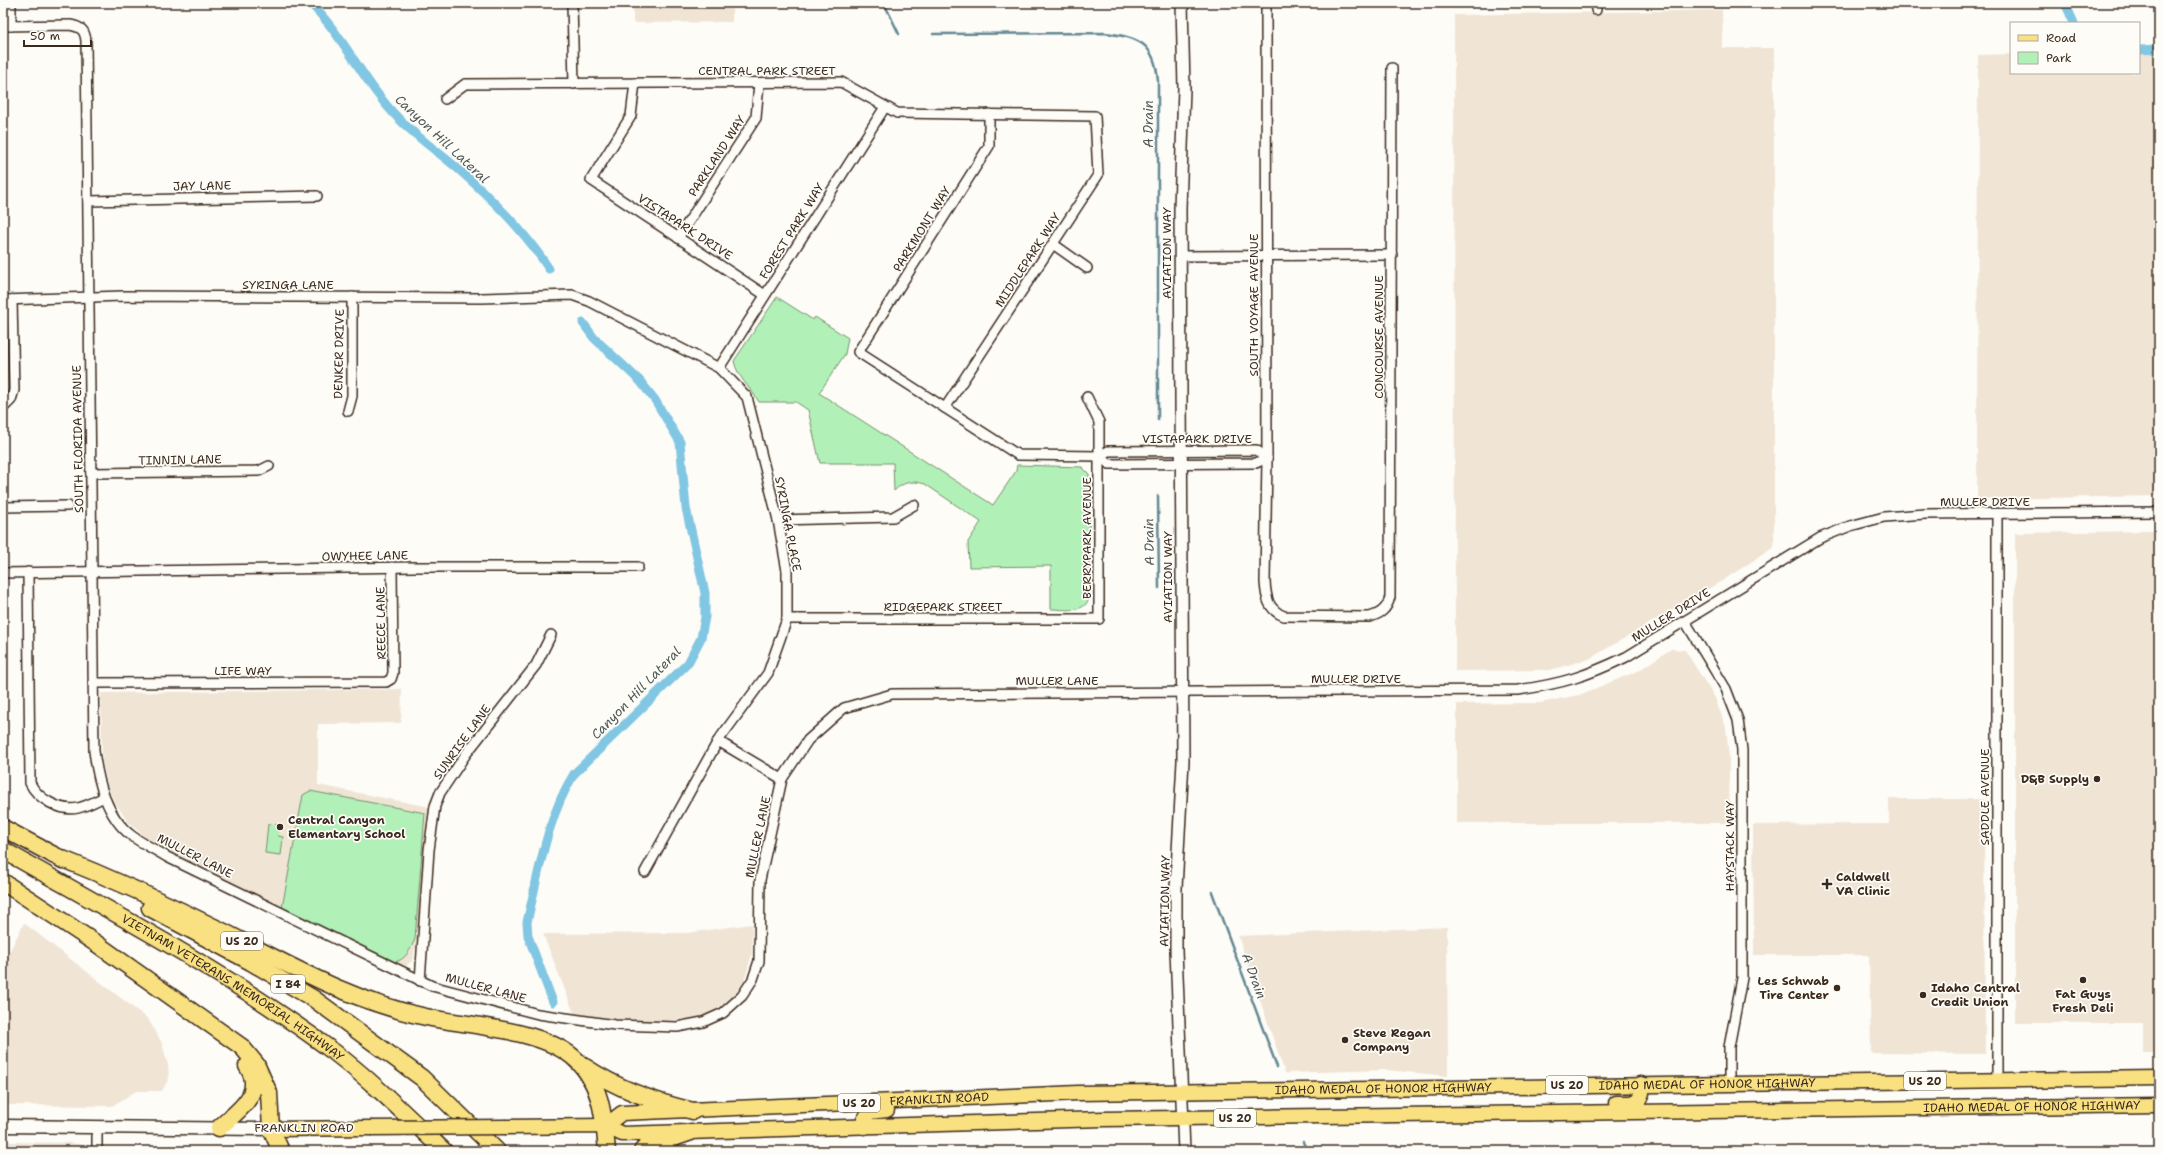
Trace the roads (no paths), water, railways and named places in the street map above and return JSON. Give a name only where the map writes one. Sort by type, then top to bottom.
[{"type":"highway","name":"VIETNAM VETERANS MEMORIAL HIGHWAY","points":[[3,828],[251,962],[314,999],[422,1078],[497,1151]]},
{"type":"highway","name":"VIETNAM VETERANS MEMORIAL HIGHWAY","points":[[3,850],[208,966],[280,1014],[334,1053],[372,1084],[444,1151]]},
{"type":"highway","name":"US 20","points":[[53,855],[102,874],[352,995],[421,1016],[530,1036],[556,1046],[572,1056],[589,1076],[603,1109],[605,1126]]},
{"type":"highway","points":[[3,882],[97,944],[242,1047],[256,1064],[269,1093],[272,1129],[281,1151]]},
{"type":"highway","points":[[208,1024],[241,1057],[253,1078],[254,1086],[250,1099],[219,1128]]},
{"type":"highway","name":"US 20","points":[[580,1064],[604,1080],[636,1095],[693,1111]]},
{"type":"highway","points":[[605,1126],[607,1151]]},
{"type":"highway","points":[[642,1151],[645,1148],[691,1132]]},
{"type":"main road","name":"IDAHO MEDAL OF HONOR HIGHWAY","points":[[1183,1092],[1642,1084],[2159,1078]]},
{"type":"main road","points":[[1470,1114],[1547,1104],[1632,1103],[1639,1100],[1642,1094],[1642,1084]]},
{"type":"main road","name":"FRANKLIN ROAD","points":[[605,1126],[622,1113],[693,1111],[995,1096],[1183,1092]]},
{"type":"main road","points":[[864,1127],[864,1120],[869,1112],[958,1107],[995,1096]]},
{"type":"main road","name":"IDAHO MEDAL OF HONOR HIGHWAY","points":[[1184,1118],[2159,1105]]},
{"type":"main road","name":"FRANKLIN ROAD","points":[[3,1126],[272,1129],[605,1126],[622,1134],[1184,1118]]},
{"type":"street","points":[[7,26],[11,3]]},
{"type":"street","points":[[572,3],[574,84]]},
{"type":"street","name":"AVIATION WAY","points":[[1182,3],[1184,88],[1180,256],[1180,463],[1183,761],[1176,888],[1176,950],[1183,1092],[1184,1151]]},
{"type":"street","name":"SOUTH VOYAGE AVENUE","points":[[1266,3],[1265,255],[1267,458],[1265,582],[1266,596],[1270,607]]},
{"type":"street","name":"SOUTH FLORIDA AVENUE","points":[[7,26],[70,25],[80,27],[85,32],[94,751],[98,777],[104,797],[117,820],[131,835]]},
{"type":"street","name":"CONCOURSE AVENUE","points":[[1270,607],[1278,614],[1284,616],[1362,617],[1378,615],[1387,607],[1391,584],[1392,68]]},
{"type":"street","name":"CENTRAL PARK STREET","points":[[445,99],[465,84],[841,82],[897,113],[1095,116]]},
{"type":"street","name":"VISTAPARK DRIVE","points":[[635,83],[631,116],[591,180],[765,295]]},
{"type":"street","name":"PARKLAND WAY","points":[[678,238],[756,118],[759,83]]},
{"type":"street","name":"FOREST PARK WAY","points":[[719,368],[885,107]]},
{"type":"street","name":"PARKMONT WAY","points":[[858,352],[989,146],[989,114]]},
{"type":"street","name":"MIDDLEPARK WAY","points":[[945,408],[1098,175],[1095,116]]},
{"type":"street","name":"JAY LANE","points":[[88,200],[317,196]]},
{"type":"street","points":[[1052,244],[1087,268]]},
{"type":"street","points":[[1180,256],[1392,255]]},
{"type":"street","name":"SYRINGA LANE","points":[[8,300],[123,296],[482,298],[572,294]]},
{"type":"street","name":"SYRINGA PLACE","points":[[572,294],[589,301],[719,368],[747,397],[778,520],[787,570],[787,619],[768,673],[718,741],[645,872]]},
{"type":"street","name":"DENKER DRIVE","points":[[348,411],[352,396],[352,297]]},
{"type":"street","points":[[3,408],[11,400],[14,390],[8,300]]},
{"type":"street","name":"VISTAPARK DRIVE","points":[[858,352],[1018,455],[1100,456],[1108,451],[1256,450],[1267,458],[1256,463],[1109,464],[1100,456]]},
{"type":"street","name":"BERRYPARK AVENUE","points":[[1087,397],[1099,422],[1099,619]]},
{"type":"street","name":"TINNIN LANE","points":[[90,473],[258,470],[269,466]]},
{"type":"street","points":[[778,520],[893,517],[914,505]]},
{"type":"street","points":[[3,506],[68,506]]},
{"type":"street","name":"MULLER DRIVE","points":[[1183,692],[1518,690],[1554,685],[1593,673],[1626,657],[1820,538],[1850,526],[1884,517],[2159,512]]},
{"type":"street","name":"SADDLE AVENUE","points":[[1997,514],[1997,1080]]},
{"type":"street","name":"OWYHEE LANE","points":[[3,572],[392,567],[638,567]]},
{"type":"street","name":"REECE LANE","points":[[391,679],[393,673],[392,567]]},
{"type":"street","points":[[28,572],[30,783],[36,793],[62,807],[77,808],[104,797]]},
{"type":"street","name":"RIDGEPARK STREET","points":[[787,619],[1099,619]]},
{"type":"street","name":"HAYSTACK WAY","points":[[1685,621],[1726,689],[1738,720],[1742,750],[1742,978],[1729,1047],[1729,1083]]},
{"type":"street","name":"SUNRISE LANE","points":[[420,981],[432,823],[440,793],[466,754],[536,665],[551,634]]},
{"type":"street","name":"LIFE WAY","points":[[94,683],[386,682],[391,679]]},
{"type":"street","name":"MULLER LANE","points":[[131,835],[167,857],[420,981],[460,995],[538,1014],[615,1025],[677,1027],[703,1022],[723,1013],[742,996],[753,979],[759,962],[760,880],[782,779],[808,740],[844,708],[892,694],[1183,692]]},
{"type":"street","points":[[718,741],[782,779]]},
{"type":"street","points":[[97,1127],[97,1151]]},
{"type":"waterway","name":"Canyon Hill Lateral","points":[[310,3],[334,31],[375,91],[399,119],[483,191],[518,228],[549,269]]},
{"type":"waterway","name":"A Drain","points":[[884,3],[899,34]]},
{"type":"waterway","points":[[2065,3],[2074,22]]},
{"type":"waterway","name":"A Drain","points":[[933,34],[1104,33],[1136,40],[1149,50],[1156,68],[1158,81],[1158,420]]},
{"type":"waterway","points":[[2140,50],[2159,49]]},
{"type":"waterway","name":"Canyon Hill Lateral","points":[[553,1002],[528,936],[527,922],[545,845],[557,808],[574,774],[688,663],[701,638],[705,617],[705,593],[686,508],[680,442],[655,400],[640,381],[594,338],[583,323]]},
{"type":"waterway","name":"A Drain","points":[[1158,496],[1159,588]]},
{"type":"waterway","name":"A Drain","points":[[1212,892],[1277,1067]]},
{"type":"waterway","name":"A Drain","points":[[1303,1142],[1307,1151]]},
{"type":"place","name":"D&B Supply","points":[[2097,779]]},
{"type":"place","name":"Central Canyon Elementary School","points":[[280,827]]},
{"type":"place","name":"Caldwell VA Clinic","points":[[1827,884]]},
{"type":"place","name":"Fat Guys Fresh Deli","points":[[2083,980]]},
{"type":"place","name":"Les Schwab Tire Center","points":[[1837,988]]},
{"type":"place","name":"Idaho Central Credit Union","points":[[1923,995]]},
{"type":"place","name":"Steve Regan Company","points":[[1345,1040]]}]
